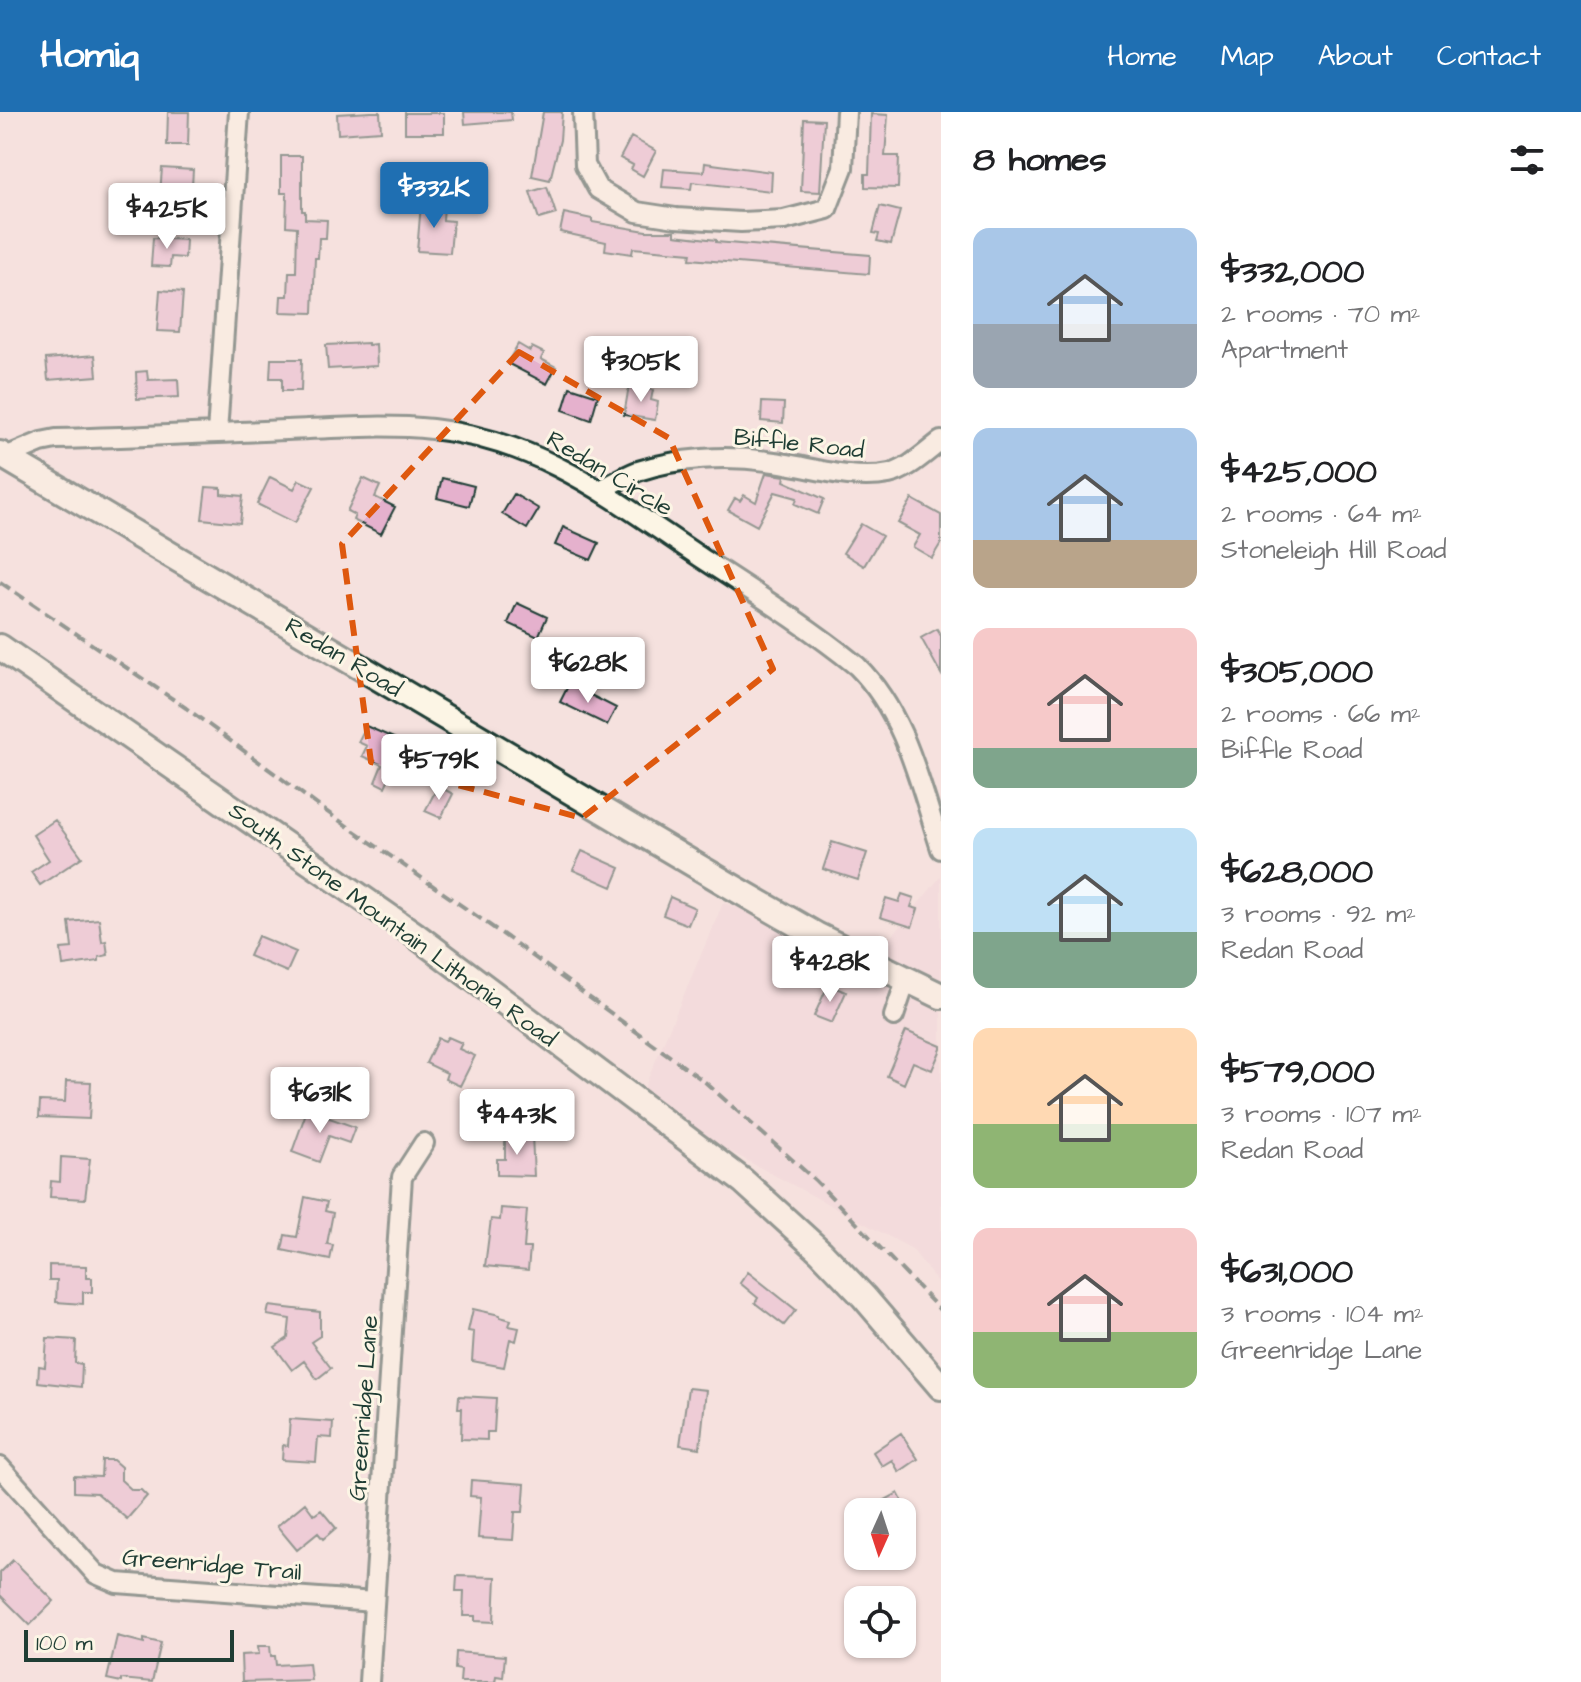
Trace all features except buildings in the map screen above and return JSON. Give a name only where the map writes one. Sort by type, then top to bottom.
[{"type":"main road","name":"Redan Road","points":[[3,456],[716,878],[816,935],[941,996]]},
{"type":"main road","name":"South Stone Mountain Lithonia Road","points":[[0,647],[414,934],[743,1181],[821,1252],[941,1387]]},
{"type":"street","points":[[217,433],[239,112]]},
{"type":"street","points":[[583,112],[585,165],[598,189],[637,212],[741,222],[784,220],[827,209],[843,168],[846,112]]},
{"type":"street","name":"Redan Circle","points":[[3,456],[56,439],[375,427],[433,429],[527,451],[566,469],[600,490],[841,653],[870,679],[894,713],[941,849]]},
{"type":"street","name":"Biffle Road","points":[[600,490],[637,472],[676,462],[718,459],[765,460],[844,474],[890,474],[941,441]]},
{"type":"street","points":[[894,1016],[906,980]]},
{"type":"street","name":"Greenridge Lane","points":[[369,1682],[402,1177],[424,1143]]},
{"type":"street","name":"Greenridge Trail","points":[[0,1467],[96,1574],[117,1583],[374,1602]]},
{"type":"highlighted area","points":[[519,352],[669,438],[773,669],[582,818],[371,762],[342,544]]},
{"type":"shaded area","points":[[941,876],[941,1287],[912,1249],[638,1102],[723,903],[881,949]]},
{"type":"railway","points":[[0,582],[186,708],[705,1082],[816,1181],[941,1311]]}]
